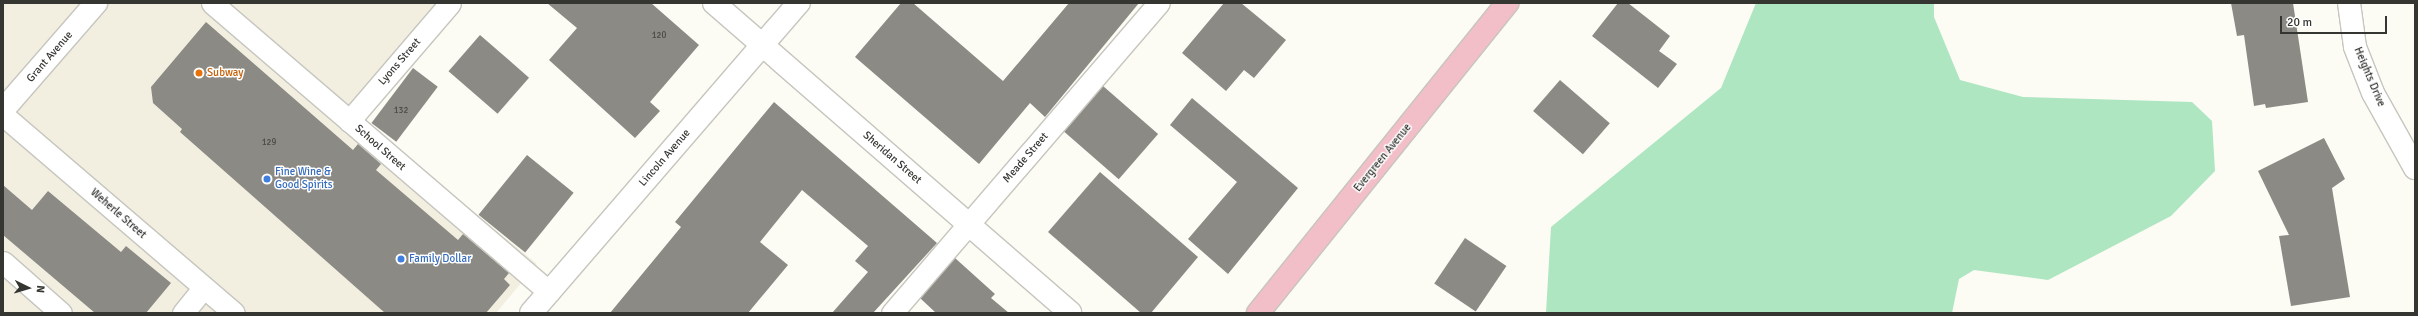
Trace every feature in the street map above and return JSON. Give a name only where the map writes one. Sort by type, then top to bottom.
[{"type":"main road","name":"Evergreen Avenue","points":[[1258,313],[1507,3]]},
{"type":"street","name":"Grant Avenue","points":[[3,110],[96,3]]},
{"type":"street","name":"Sheridan Street","points":[[714,3],[1070,313]]},
{"type":"street","name":"Lincoln Avenue","points":[[531,313],[799,3]]},
{"type":"street","name":"Heights Drive","points":[[2349,3],[2355,47],[2373,93],[2415,168]]},
{"type":"lane","name":"School Street","points":[[212,3],[549,292]]},
{"type":"lane","name":"Lyons Street","points":[[349,121],[450,3]]},
{"type":"lane","name":"Meade Street","points":[[892,313],[1159,3]]},
{"type":"lane","name":"Weherle Street","points":[[3,115],[234,313]]},
{"type":"lane","points":[[3,262],[61,313]]},
{"type":"lane","points":[[183,313],[204,287]]},
{"type":"shaded area","points":[[3,3],[462,3],[361,119],[537,264],[496,313],[3,313]]},
{"type":"green space","points":[[1756,3],[1934,3],[1934,17],[1960,80],[2023,97],[2192,102],[2212,121],[2215,171],[2171,216],[2048,280],[1974,270],[1959,279],[1952,313],[1546,313],[1551,227],[1721,88]]},
{"type":"building","points":[[547,3],[651,3],[699,45],[650,102],[660,111],[635,138],[549,60],[577,28]]},
{"type":"building","points":[[901,3],[913,3],[1003,81],[1069,3],[1139,3],[1045,117],[1030,103],[979,164],[855,57]]},
{"type":"building","points":[[1224,3],[1241,3],[1286,40],[1254,78],[1244,70],[1226,91],[1182,53]]},
{"type":"building","points":[[1618,3],[1628,3],[1670,36],[1659,51],[1677,64],[1658,88],[1592,36]]},
{"type":"building","points":[[2231,3],[2293,3],[2308,102],[2266,108],[2265,104],[2254,106],[2244,35],[2237,36]]},
{"type":"building","points":[[206,22],[353,150],[358,144],[381,164],[376,170],[458,240],[463,234],[509,273],[504,279],[510,285],[486,313],[385,313],[180,132],[182,129],[153,103],[151,87]]},
{"type":"building","points":[[480,35],[529,78],[498,114],[449,71]]},
{"type":"building","points":[[413,68],[438,87],[396,142],[371,123]]},
{"type":"building","points":[[1560,80],[1610,123],[1583,154],[1533,111]]},
{"type":"building","points":[[1103,86],[1158,134],[1119,179],[1064,131]]},
{"type":"building","points":[[1192,98],[1298,188],[1228,274],[1188,239],[1237,182],[1170,125]]},
{"type":"building","points":[[774,102],[937,243],[873,313],[832,313],[868,272],[855,261],[868,246],[802,190],[760,242],[788,265],[748,313],[610,313],[681,227],[675,222]]},
{"type":"building","points":[[2324,138],[2345,179],[2332,188],[2350,297],[2291,306],[2279,236],[2289,235],[2258,171]]},
{"type":"building","points":[[527,155],[574,193],[525,253],[479,215]]},
{"type":"building","points":[[1100,172],[1198,257],[1151,313],[1141,313],[1048,232]]},
{"type":"building","points":[[3,185],[32,210],[48,191],[121,252],[126,246],[171,283],[146,313],[95,313],[3,235]]},
{"type":"building","points":[[1465,238],[1506,266],[1476,312],[1434,284]]},
{"type":"building","points":[[955,258],[995,294],[991,298],[1009,313],[936,313],[920,298]]},
{"type":"place","name":"Subway","points":[[199,73]]},
{"type":"place","name":"Fine Wine & Good Spirits","points":[[267,179]]},
{"type":"place","name":"Family Dollar","points":[[401,259]]}]
